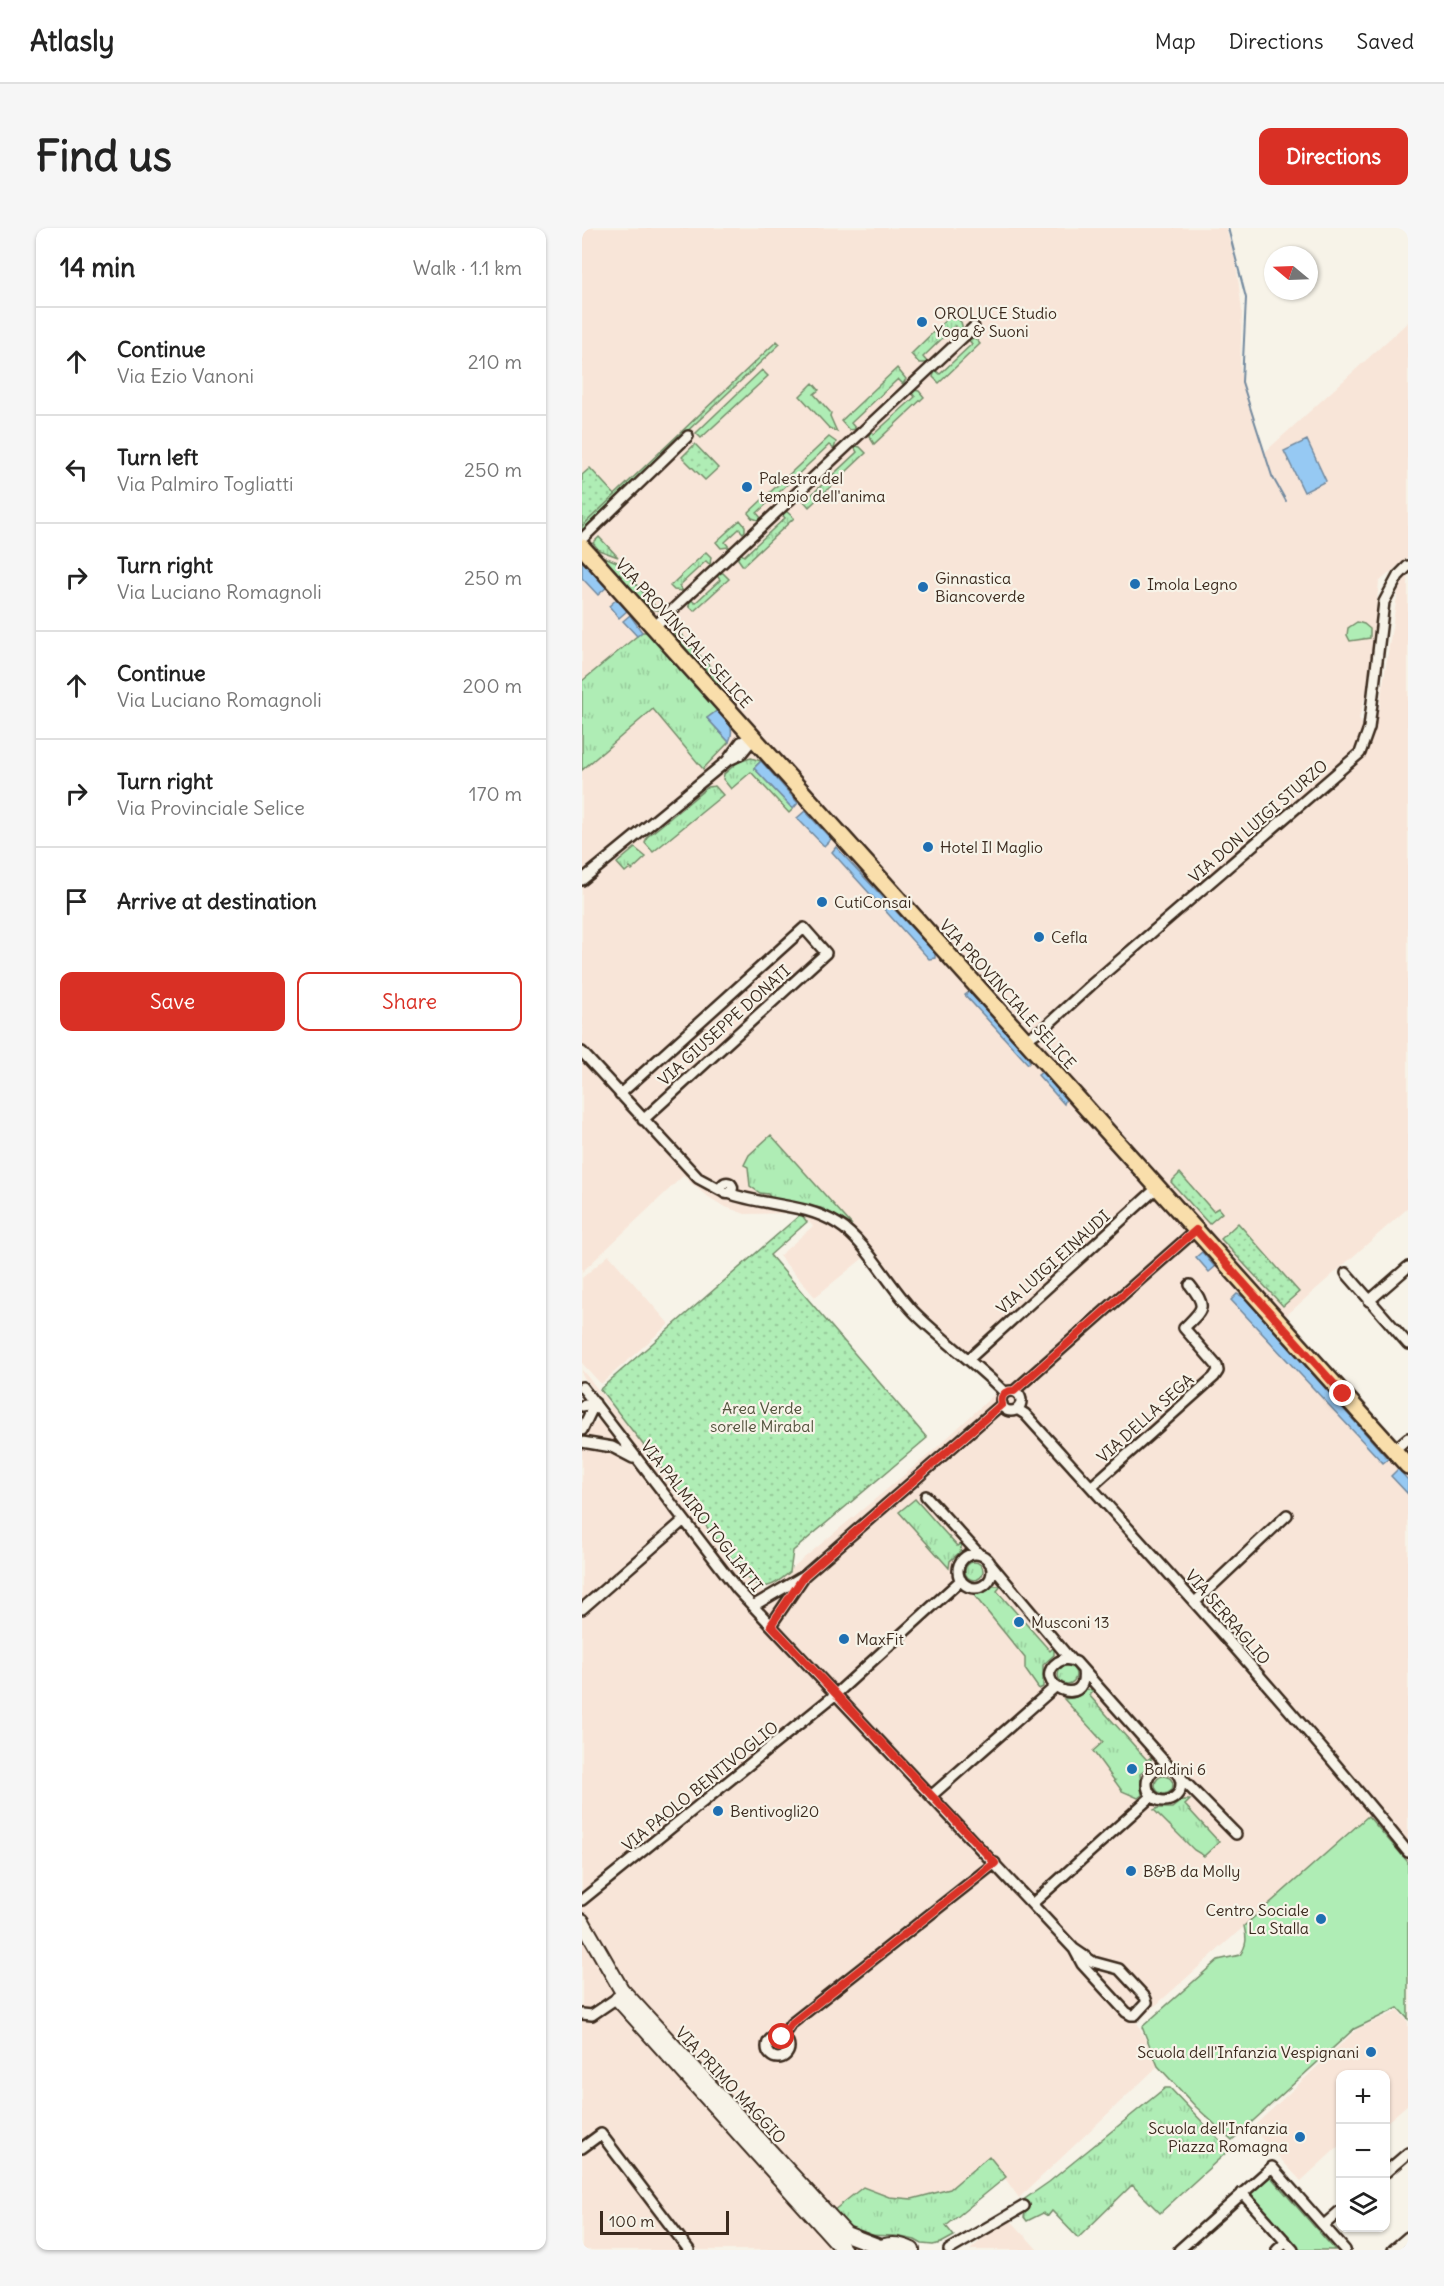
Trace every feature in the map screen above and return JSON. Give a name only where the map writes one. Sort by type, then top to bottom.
[{"type":"main road","name":"VIA PROVINCIALE SELICE","points":[[582,547],[750,740],[1025,1040],[1408,1466]]},
{"type":"street","points":[[654,627],[974,327]]},
{"type":"street","points":[[582,538],[688,436]]},
{"type":"street","name":"VIA DON LUIGI STURZO","points":[[1025,1040],[1045,1028],[1100,977],[1360,753],[1369,728],[1384,602],[1398,576],[1408,566]]},
{"type":"street","points":[[582,880],[727,761],[740,755],[750,740]]},
{"type":"street","name":"VIA GIUSEPPE DONATI","points":[[620,1094],[804,928],[826,953],[643,1119]]},
{"type":"street","points":[[582,1052],[703,1181],[726,1189],[738,1197],[811,1212],[838,1224],[859,1244],[896,1293],[917,1315],[1010,1392],[1021,1397],[1021,1404],[1017,1409]]},
{"type":"street","name":"VIA LUIGI EINAUDI","points":[[969,1359],[1158,1187]]},
{"type":"street","points":[[753,1606],[804,1576],[1002,1404],[1002,1397],[1196,1230]]},
{"type":"street","points":[[1369,1301],[1408,1267]]},
{"type":"street","points":[[1346,1273],[1408,1344]]},
{"type":"street","name":"VIA DELLA SEGA","points":[[1091,1487],[1218,1371],[1217,1365],[1184,1328],[1197,1315],[1202,1304],[1190,1285]]},
{"type":"street","name":"VIA PALMIRO TOGLIATTI","points":[[582,1387],[738,1590],[1074,1949],[1093,1962],[1119,1969],[1145,1997],[1147,2002],[1144,2008],[1135,2015],[1126,2012],[1082,1964],[1074,1949]]},
{"type":"street","points":[[582,1406],[595,1403]]},
{"type":"street","points":[[582,1430],[595,1403]]},
{"type":"street","name":"VIA SERRAGLIO","points":[[1002,1404],[1009,1411],[1017,1409],[1091,1487],[1309,1731],[1408,1852]]},
{"type":"street","points":[[1394,1450],[1408,1438]]},
{"type":"street","points":[[582,1442],[612,1447],[640,1462]]},
{"type":"street","points":[[926,1496],[989,1562],[1071,1659],[1080,1665],[1170,1768],[1236,1834]]},
{"type":"street","points":[[1194,1602],[1287,1515]]},
{"type":"street","points":[[582,1609],[684,1520]]},
{"type":"street","points":[[979,1554],[968,1556],[960,1563],[958,1569],[961,1580],[970,1587],[986,1583],[992,1573],[989,1562]]},
{"type":"street","points":[[771,1625],[804,1576]]},
{"type":"street","name":"VIA PAOLO BENTIVOGLIO","points":[[582,1900],[836,1694],[961,1580]]},
{"type":"street","points":[[1071,1659],[1061,1660],[1053,1667],[1051,1677],[1055,1687],[1065,1692],[1076,1690],[1083,1681],[1083,1670]]},
{"type":"street","points":[[931,1796],[1055,1687]]},
{"type":"street","points":[[1170,1768],[1159,1768],[1150,1775],[1147,1785],[1152,1796],[1161,1801],[1171,1800],[1181,1787],[1180,1777]]},
{"type":"street","points":[[1032,1904],[1152,1796]]},
{"type":"street","points":[[782,2037],[791,2024],[995,1863]]},
{"type":"street","name":"VIA PRIMO MAGGIO","points":[[582,1921],[621,1989],[846,2234],[877,2248],[892,2244],[905,2246],[912,2250]]},
{"type":"street","name":"VIA PRIMO MAGGIO","points":[[582,1938],[617,1998],[844,2250]]},
{"type":"street","points":[[582,2014],[592,2015],[617,1998]]},
{"type":"street","points":[[582,2148],[601,2134],[689,2250]]},
{"type":"street","points":[[1390,2169],[1408,2153]]},
{"type":"street","points":[[1179,2250],[1272,2167],[1345,2250]]},
{"type":"street","points":[[1242,2193],[1293,2250]]},
{"type":"street","points":[[947,2250],[1024,2206]]},
{"type":"street","points":[[1324,2225],[1336,2215]]},
{"type":"street","points":[[1393,2250],[1408,2237]]},
{"type":"street","points":[[1277,2250],[1286,2242]]},
{"type":"shaded area","points":[[582,228],[1226,228],[1236,262],[1242,311],[1240,371],[1265,452],[1408,322],[1408,557],[1379,582],[1367,690],[1359,719],[1369,736],[1379,709],[1399,584],[1408,576],[1408,1208],[1282,1321],[1408,1466],[1408,1862],[1368,1816],[1137,2022],[1158,2066],[1019,2198],[989,2156],[950,2189],[912,2199],[889,2197],[863,2187],[864,2240],[914,2246],[919,2250],[582,2250],[582,1433],[610,1409],[582,1375],[582,1370],[763,1592],[933,1451],[1001,1388],[959,1354],[867,1255],[815,1297],[779,1256],[813,1226],[800,1213],[745,1214],[723,1206],[683,1176],[582,1272]]},
{"type":"shaded area","points":[[609,1255],[669,1324],[601,1384],[582,1363],[582,1278]]},
{"type":"shaded area","points":[[1398,2011],[1408,2022],[1408,2104],[1390,2120],[1390,2070],[1336,2070],[1336,2149],[1301,2181],[1252,2128],[1357,2029]]},
{"type":"shaded area","points":[[1007,2216],[1038,2250],[970,2250]]},
{"type":"green space","points":[[952,314],[961,322],[963,329],[961,331],[955,326],[923,357],[928,363],[919,363],[911,354]]},
{"type":"green space","points":[[975,338],[980,344],[939,383],[933,377],[935,370],[940,374],[972,344],[968,339]]},
{"type":"green space","points":[[777,341],[780,344],[582,530],[582,526]]},
{"type":"green space","points":[[897,368],[906,379],[903,384],[898,379],[851,423],[856,429],[849,430],[841,421]]},
{"type":"green space","points":[[762,370],[768,376],[701,438],[696,433]]},
{"type":"green space","points":[[813,383],[819,390],[814,394],[831,413],[830,416],[837,432],[829,428],[800,396]]},
{"type":"green space","points":[[919,391],[924,397],[874,444],[869,436],[870,430],[874,434],[915,397],[911,392]]},
{"type":"green space","points":[[829,437],[836,442],[834,449],[829,445],[757,513],[761,518],[758,520],[752,518],[748,513]]},
{"type":"green space","points":[[695,444],[718,468],[705,480],[682,457]]},
{"type":"green space","points":[[854,447],[866,453],[809,507],[803,500],[805,493],[809,497],[857,452]]},
{"type":"green space","points":[[590,468],[615,495],[582,526],[582,475]]},
{"type":"green space","points":[[786,511],[794,518],[743,566],[738,559],[739,552],[744,556],[785,518],[781,513]]},
{"type":"green space","points":[[740,520],[745,526],[745,531],[743,533],[739,529],[725,542],[729,547],[721,548],[716,542]]},
{"type":"green space","points":[[599,537],[618,557],[599,550],[593,543]]},
{"type":"green space","points":[[706,552],[711,557],[710,565],[706,561],[679,586],[683,591],[674,590],[670,586]]},
{"type":"green space","points":[[597,554],[617,562],[658,610],[649,608]]},
{"type":"green space","points":[[723,573],[729,579],[694,611],[689,606],[690,599],[695,603],[720,580],[716,574]]},
{"type":"green space","points":[[1357,622],[1370,629],[1370,638],[1350,641],[1347,635],[1348,628]]},
{"type":"green space","points":[[677,630],[725,683],[719,688],[673,634]]},
{"type":"green space","points":[[642,632],[647,632],[718,710],[707,718],[729,742],[703,769],[653,709],[582,770],[582,681]]},
{"type":"green space","points":[[751,758],[761,761],[754,768],[793,809],[789,813],[751,772],[731,789],[723,779],[724,774],[738,762]]},
{"type":"green space","points":[[715,786],[723,795],[653,852],[645,843],[647,837],[708,787]]},
{"type":"green space","points":[[635,848],[646,857],[632,870],[630,868],[625,872],[617,863]]},
{"type":"green space","points":[[771,1135],[852,1225],[821,1208],[772,1200],[768,1194],[760,1193],[750,1186],[748,1167],[744,1165],[749,1155]]},
{"type":"green space","points":[[1180,1173],[1213,1211],[1218,1208],[1222,1213],[1209,1224],[1171,1182]]},
{"type":"green space","name":"Area Verde sorelle Mirabal","points":[[801,1214],[807,1222],[770,1255],[927,1438],[793,1551],[790,1572],[773,1584],[763,1586],[752,1582],[745,1576],[600,1389]]},
{"type":"green space","points":[[1238,1223],[1299,1292],[1283,1306],[1221,1239]]},
{"type":"green space","points":[[915,1499],[957,1546],[962,1543],[960,1552],[950,1561],[949,1568],[899,1512]]},
{"type":"green space","points":[[970,1562],[978,1562],[983,1567],[981,1578],[970,1580],[965,1575],[965,1567]]},
{"type":"green space","points":[[991,1586],[1001,1586],[997,1591],[1050,1651],[1054,1647],[1054,1655],[1043,1665],[1043,1687],[1039,1689],[1025,1669],[1025,1658],[973,1594],[984,1593]]},
{"type":"green space","points":[[1063,1666],[1071,1666],[1076,1671],[1074,1682],[1063,1684],[1058,1679],[1058,1671]]},
{"type":"green space","points":[[1085,1689],[1094,1690],[1089,1695],[1147,1760],[1151,1757],[1151,1766],[1140,1774],[1142,1795],[1138,1798],[1122,1791],[1093,1751],[1103,1742],[1064,1699],[1076,1697]]},
{"type":"green space","points":[[1160,1776],[1168,1776],[1173,1781],[1171,1792],[1160,1794],[1155,1789],[1155,1781]]},
{"type":"green space","points":[[1182,1800],[1190,1800],[1185,1805],[1219,1842],[1204,1856],[1194,1850],[1154,1810],[1172,1808]]},
{"type":"green space","points":[[1368,1816],[1408,1862],[1408,2019],[1398,2008],[1354,2029],[1232,2140],[1196,2107],[1158,2066],[1142,2027],[1218,1960],[1240,1955],[1246,1941],[1244,1926]]},
{"type":"green space","points":[[1165,2088],[1170,2088],[1229,2150],[1160,2213],[1132,2185],[1078,2238],[1052,2211],[1048,2216],[1043,2213],[1027,2221],[1019,2203],[1049,2182]]},
{"type":"green space","points":[[989,2156],[1006,2177],[946,2226],[954,2236],[941,2243],[922,2244],[896,2236],[864,2235],[851,2229],[833,2211],[863,2187],[889,2197],[912,2199],[950,2189]]},
{"type":"green space","points":[[1269,2175],[1335,2250],[1297,2250],[1248,2194]]},
{"type":"water","points":[[1307,440],[1326,481],[1304,492],[1284,451]]},
{"type":"water","points":[[582,559],[607,587],[598,595],[582,578]]},
{"type":"water","points":[[618,598],[627,611],[619,618],[609,606]]},
{"type":"water","points":[[630,615],[642,632],[637,636],[623,621]]},
{"type":"water","points":[[718,710],[731,728],[729,742],[707,718]]},
{"type":"water","points":[[761,761],[798,803],[793,809],[754,768]]},
{"type":"water","points":[[805,811],[831,839],[824,846],[797,818]]},
{"type":"water","points":[[836,847],[935,953],[935,958],[929,959],[832,852]]},
{"type":"water","points":[[969,992],[1026,1054],[1030,1062],[1028,1064],[965,995]]},
{"type":"water","points":[[1042,1072],[1066,1098],[1064,1104],[1038,1075]]},
{"type":"water","points":[[1202,1252],[1215,1267],[1209,1272],[1196,1257]]},
{"type":"water","points":[[1237,1294],[1244,1297],[1388,1459],[1383,1463],[1231,1300]]},
{"type":"water","points":[[1398,1469],[1408,1480],[1408,1494],[1391,1476]]},
{"type":"waterway","points":[[1228,228],[1246,298],[1242,382],[1272,476],[1286,501]]},
{"type":"place","name":"OROLUCE Studio Yoga & Suoni","points":[[922,322]]},
{"type":"place","name":"Palestra del tempio dell'anima","points":[[747,487]]},
{"type":"place","name":"Imola Legno","points":[[1135,584]]},
{"type":"place","name":"Ginnastica Biancoverde","points":[[923,587]]},
{"type":"place","name":"Hotel Il Maglio","points":[[928,847]]},
{"type":"place","name":"CutiConsai","points":[[822,902]]},
{"type":"place","name":"Cefla","points":[[1039,937]]},
{"type":"place","name":"Musconi 13","points":[[1019,1622]]},
{"type":"place","name":"MaxFit","points":[[844,1639]]},
{"type":"place","name":"Baldini 6","points":[[1132,1769]]},
{"type":"place","name":"Bentivogli20","points":[[718,1811]]},
{"type":"place","name":"B&B da Molly","points":[[1131,1871]]},
{"type":"place","name":"Centro Sociale La Stalla","points":[[1321,1919]]},
{"type":"place","name":"Scuola dell'Infanzia Vespignani","points":[[1371,2052]]},
{"type":"place","name":"Scuola dell'Infanzia Piazza Romagna","points":[[1300,2137]]},
{"type":"route","points":[[782,2037],[791,2024],[995,1863],[771,1625],[804,1576],[1002,1404],[1002,1397],[1005,1393],[1014,1391],[1196,1230],[1343,1394]]}]
